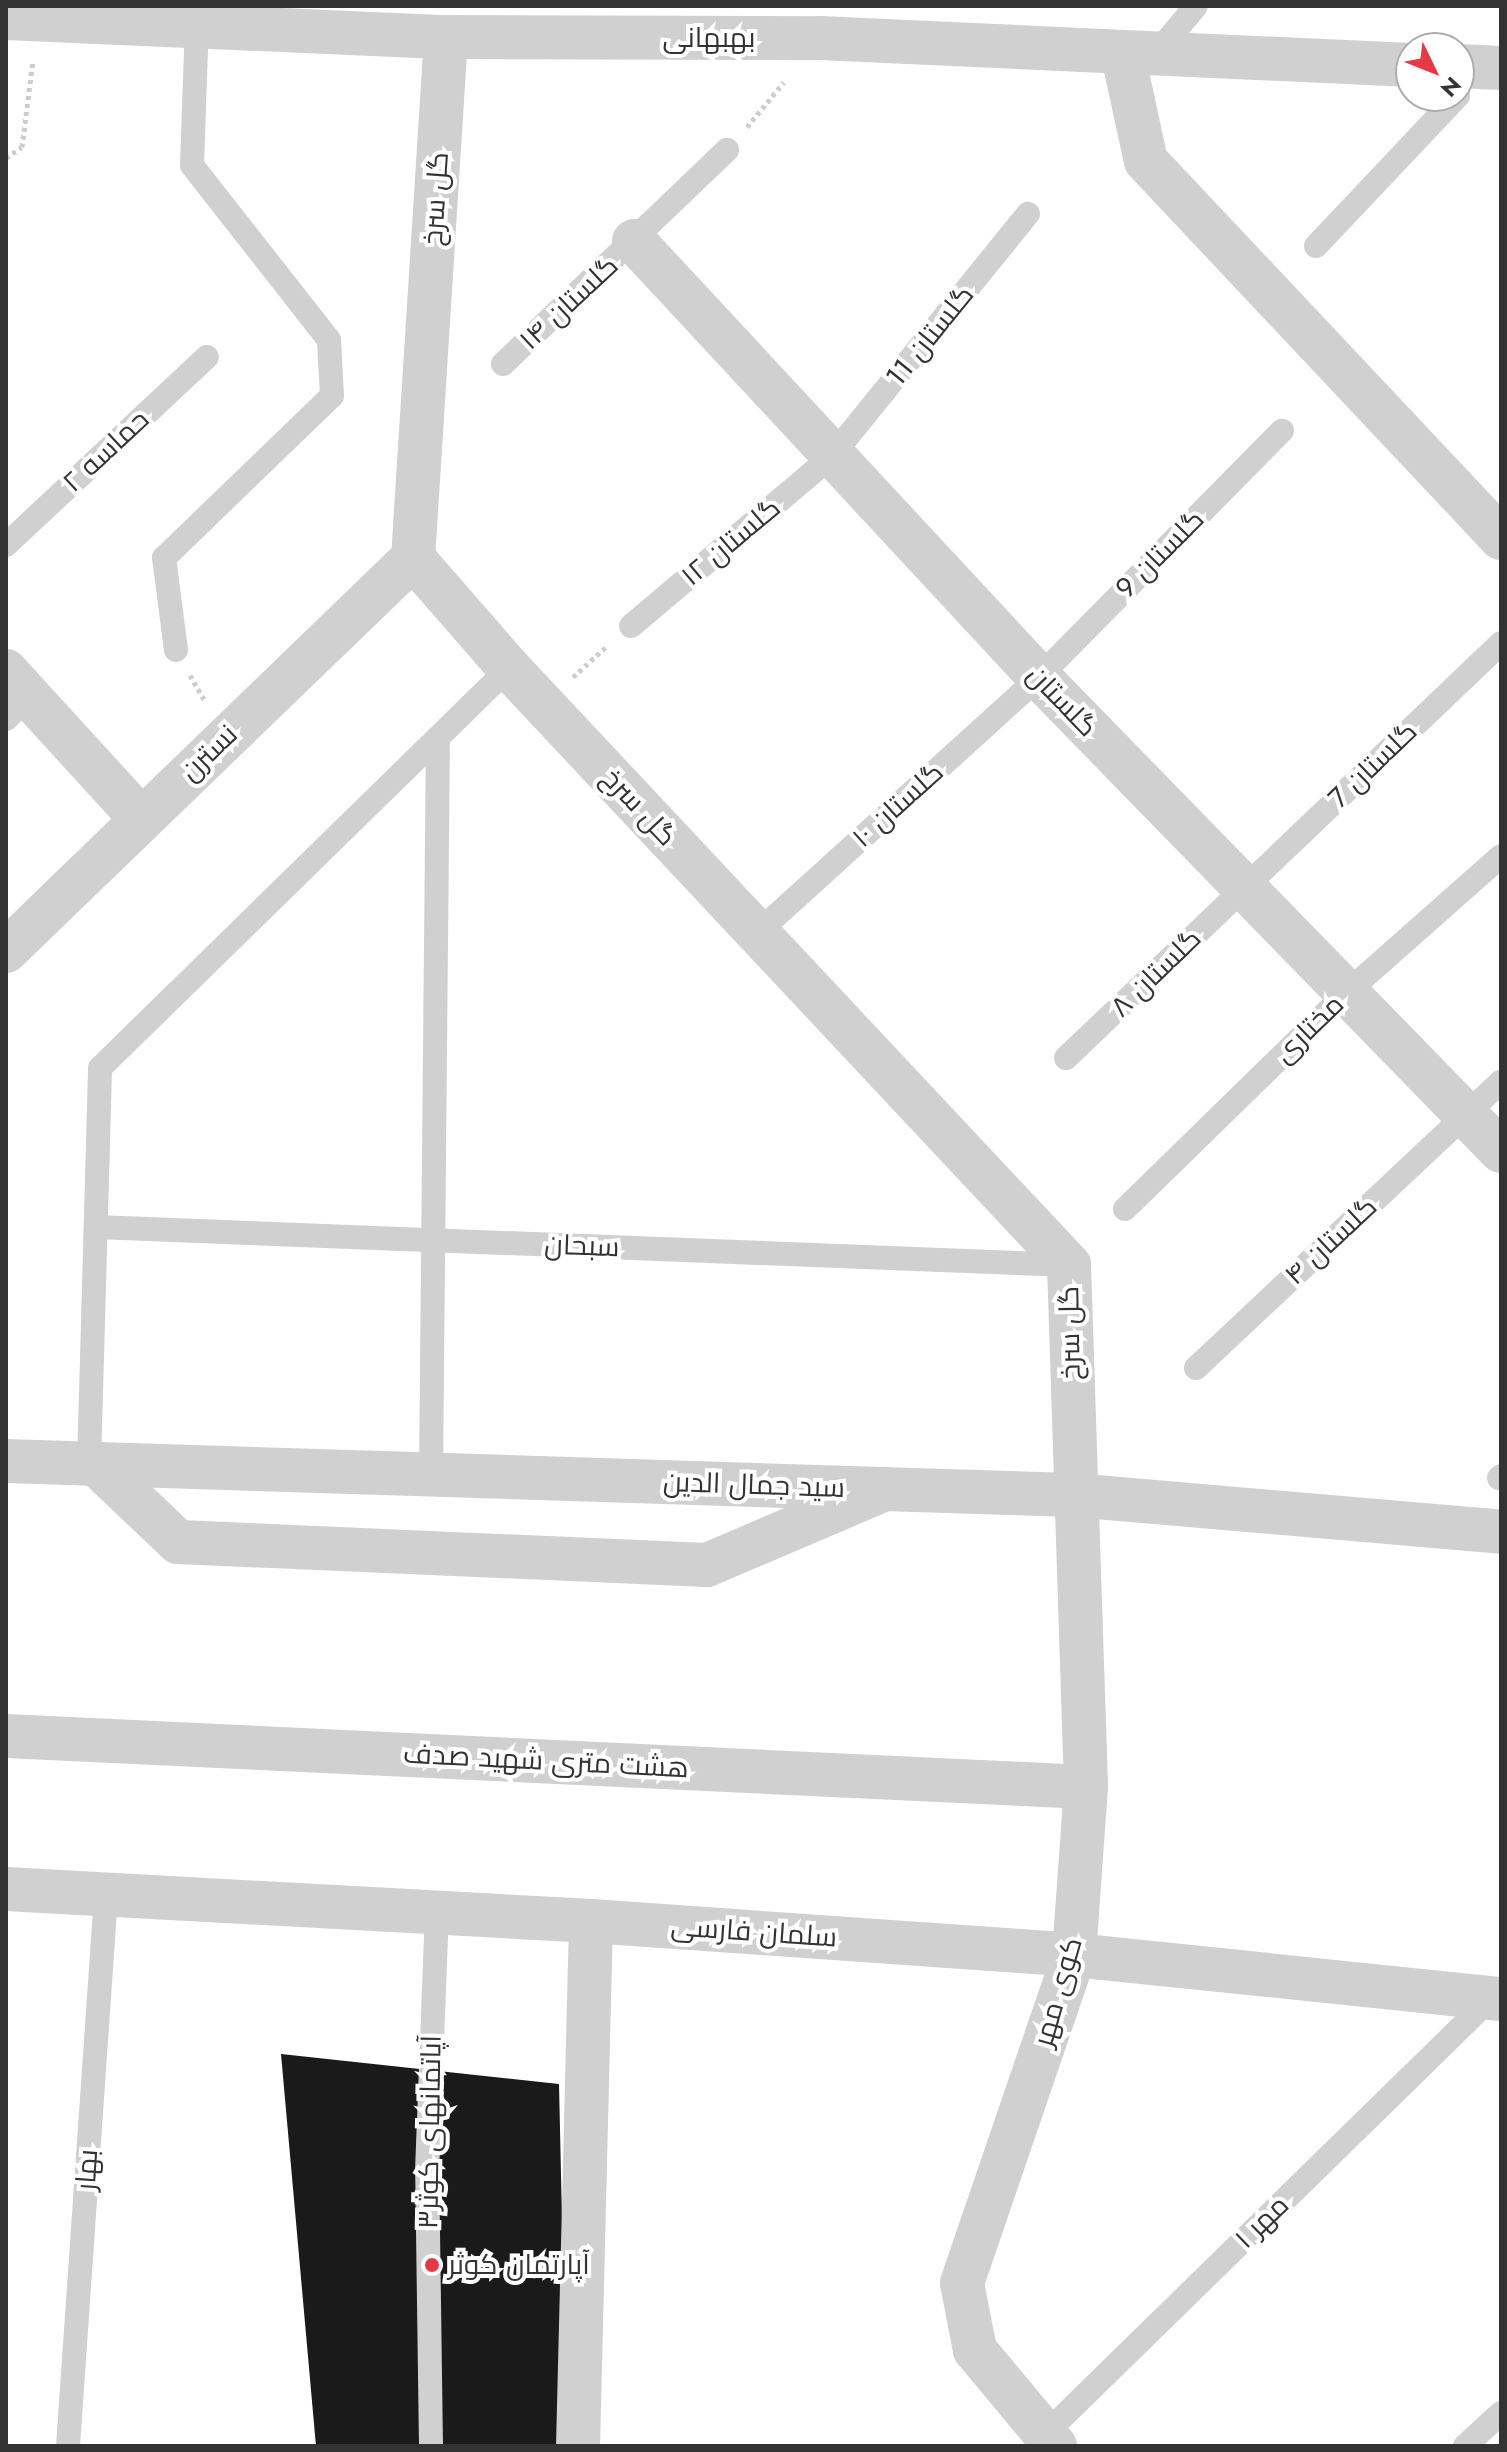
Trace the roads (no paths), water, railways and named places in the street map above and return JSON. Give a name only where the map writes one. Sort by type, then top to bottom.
[{"type":"street","name":"بهبهانی","points":[[22,18],[347,18],[446,37],[820,38],[1395,64]]},
{"type":"street","name":"گل سرخ","points":[[446,37],[413,558],[509,668],[1069,1265],[1073,1495]]},
{"type":"street","points":[[1138,55],[1146,161],[1501,538]]},
{"type":"street","name":"گلستان","points":[[634,241],[831,457],[1039,677],[1501,1151]]},
{"type":"street","name":"نسترن","points":[[6,951],[413,558]]},
{"type":"street","points":[[14,695],[141,819]]},
{"type":"street","name":"سید جمال الدین","points":[[6,1461],[1073,1495],[1501,1532]]},
{"type":"street","points":[[93,1465],[178,1542],[707,1565],[885,1489]]},
{"type":"street","name":"کوی مهر","points":[[1044,2442],[975,2350],[962,2283],[1074,1955],[1086,1787],[1073,1495]]},
{"type":"street","name":"هشت متری شهید صدف","points":[[6,1736],[1086,1787]]},
{"type":"street","name":"سلمان فارسی","points":[[6,1889],[591,1921],[1074,1955],[1496,1999]]},
{"type":"street","points":[[578,2446],[591,1921]]},
{"type":"lane","points":[[1138,55],[1196,6]]},
{"type":"lane","points":[[176,650],[164,558],[332,396],[329,340],[192,165],[210,18]]},
{"type":"lane","points":[[1316,246],[1441,112]]},
{"type":"lane","name":"گلستان ۱۴","points":[[503,364],[727,150]]},
{"type":"lane","name":"گلستان 11","points":[[831,457],[1028,214]]},
{"type":"lane","name":"حماسه ۲","points":[[6,545],[207,357]]},
{"type":"lane","name":"گلستان 9","points":[[1039,677],[1282,431]]},
{"type":"lane","name":"گلستان ۱۲","points":[[631,626],[831,457]]},
{"type":"lane","name":"گلستان 7","points":[[1245,887],[1501,643]]},
{"type":"lane","points":[[93,1465],[100,1068],[509,668]]},
{"type":"lane","name":"گلستان ۱۰","points":[[757,933],[1039,677]]},
{"type":"lane","points":[[431,1475],[438,738]]},
{"type":"lane","name":"مختاری","points":[[1125,1209],[1345,994],[1501,856]]},
{"type":"lane","name":"گلستان ۸","points":[[1066,1058],[1245,887]]},
{"type":"lane","name":"گلستان ۴","points":[[1196,1368],[1501,1082]]},
{"type":"lane","name":"سبحان","points":[[96,1227],[1069,1265]]},
{"type":"lane","name":"بهار","points":[[68,2446],[106,1895]]},
{"type":"lane","name":"آپاتمانهای کوثر۳","points":[[431,2446],[427,2171],[437,1913]]},
{"type":"lane","name":"مهر ۱","points":[[1044,2442],[1496,1999]]},
{"type":"lane","points":[[1465,2446],[1501,2413]]},
{"type":"place","name":"آپارتمان کوثر","points":[[432,2265]]}]
